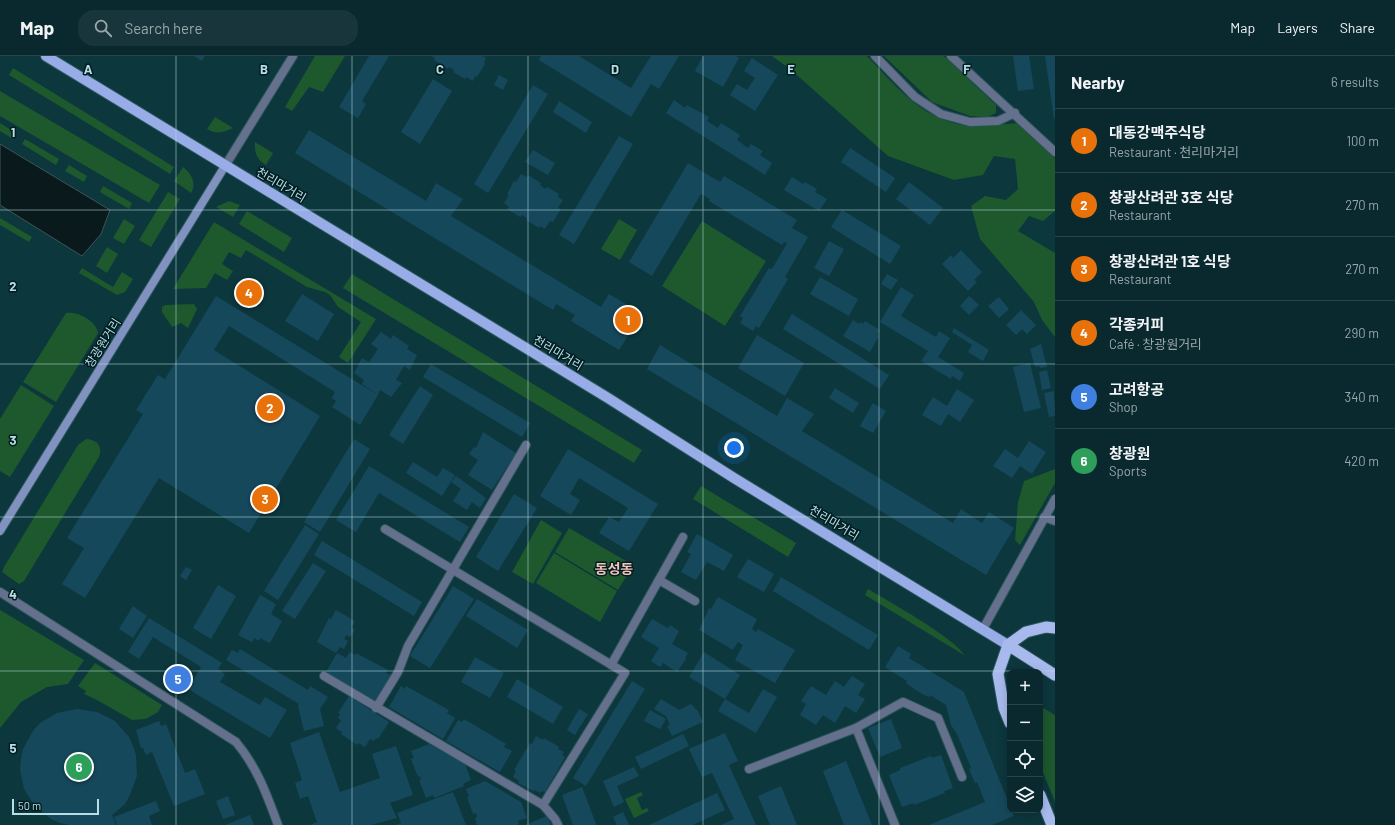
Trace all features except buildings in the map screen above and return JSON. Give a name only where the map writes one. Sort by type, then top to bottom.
[{"type":"highway","points":[[1007,716],[1004,708],[998,674],[1008,645],[1026,632],[1046,627],[1055,628]]},
{"type":"highway","name":"천리마거리","points":[[1008,645],[1055,675]]},
{"type":"highway","points":[[1043,802],[1052,825]]},
{"type":"main road","name":"천리마거리","points":[[46,56],[1008,645]]},
{"type":"main road","name":"창광원거리","points":[[0,531],[225,166]]},
{"type":"street","points":[[225,166],[293,56]]},
{"type":"street","points":[[875,56],[915,97],[941,114],[970,122],[998,121],[1015,113]]},
{"type":"street","points":[[951,56],[1015,113],[1055,152]]},
{"type":"street","points":[[376,708],[398,672],[408,646],[526,445]]},
{"type":"street","points":[[983,629],[1055,499]]},
{"type":"street","points":[[1044,518],[1055,521]]},
{"type":"street","points":[[385,529],[625,674],[543,805]]},
{"type":"street","points":[[611,665],[683,537]]},
{"type":"street","points":[[659,580],[695,601]]},
{"type":"street","points":[[0,592],[236,742],[248,756],[260,778],[278,825]]},
{"type":"street","points":[[324,676],[543,805],[558,825]]},
{"type":"street","points":[[749,769],[856,728],[902,702],[938,718],[962,777]]},
{"type":"street","points":[[856,728],[894,825]]},
{"type":"green space","points":[[315,56],[345,56],[323,92],[309,87],[292,111],[285,107]]},
{"type":"green space","points":[[772,56],[867,56],[902,92],[927,111],[941,119],[957,124],[974,126],[1019,123],[1055,158],[1055,211],[1043,221],[1029,216],[1018,231],[1055,253],[1055,337],[1042,320],[1034,302],[980,239],[971,206],[985,196],[1006,200],[1018,189],[1015,159],[994,156],[983,175],[954,180],[888,156],[790,69]]},
{"type":"green space","points":[[884,56],[944,56],[996,105],[996,113],[987,117],[970,116],[932,102]]},
{"type":"green space","points":[[13,68],[174,167],[170,174],[9,75]]},
{"type":"green space","points":[[0,91],[160,185],[149,203],[0,116]]},
{"type":"green space","points":[[215,117],[233,128],[220,132],[210,131],[207,129]]},
{"type":"green space","points":[[0,123],[16,133],[13,139],[0,131]]},
{"type":"green space","points":[[25,139],[59,159],[56,165],[22,144]]},
{"type":"green space","points":[[255,142],[273,153],[266,165],[260,161],[257,155]]},
{"type":"green space","points":[[69,165],[87,176],[84,182],[65,171]]},
{"type":"green space","points":[[183,167],[192,178],[193,189],[191,193],[174,181]]},
{"type":"green space","points":[[103,186],[132,203],[129,209],[100,192]]},
{"type":"green space","points":[[168,192],[180,199],[151,247],[139,240]]},
{"type":"green space","points":[[229,201],[240,205],[233,217],[216,207]]},
{"type":"green space","points":[[247,211],[292,238],[284,252],[239,224]]},
{"type":"green space","points":[[0,218],[32,237],[29,242],[0,225]]},
{"type":"green space","points":[[124,219],[135,226],[124,244],[113,238]]},
{"type":"green space","points":[[619,219],[637,230],[620,260],[601,249]]},
{"type":"green space","points":[[702,221],[766,261],[725,326],[662,286]]},
{"type":"green space","points":[[214,222],[376,319],[348,363],[339,357],[361,322],[338,307],[330,295],[307,287],[246,250],[241,258],[229,252],[222,264],[233,271],[227,280],[215,273],[206,288],[173,289]]},
{"type":"green space","points":[[107,247],[118,254],[107,273],[96,266]]},
{"type":"green space","points":[[82,268],[113,287],[122,272],[133,279],[125,292],[117,295],[79,273]]},
{"type":"green space","points":[[352,274],[642,450],[634,463],[343,288]]},
{"type":"green space","points":[[194,304],[197,309],[188,328],[181,323],[172,327],[162,312],[162,307],[165,305]]},
{"type":"green space","points":[[66,313],[81,315],[86,318],[94,325],[98,333],[56,402],[23,382]]},
{"type":"green space","points":[[21,385],[54,406],[10,477],[0,471],[0,419]]},
{"type":"green space","points":[[86,439],[93,440],[98,444],[100,447],[99,457],[24,581],[19,584],[2,572],[4,567],[78,445]]},
{"type":"green space","points":[[1055,469],[1055,483],[1020,545],[1015,540],[1018,502],[1024,481]]},
{"type":"green space","points":[[701,486],[796,543],[788,557],[693,499]]},
{"type":"green space","points":[[541,520],[562,533],[533,584],[512,572]]},
{"type":"green space","points":[[569,528],[633,565],[618,590],[555,552]]},
{"type":"green space","points":[[554,553],[617,591],[600,622],[536,583]]},
{"type":"green space","points":[[868,589],[935,630],[948,639],[964,655],[865,595]]},
{"type":"green space","points":[[0,610],[84,660],[68,684],[47,687],[21,702],[0,728]]},
{"type":"green space","points":[[95,663],[162,705],[158,712],[146,719],[132,720],[84,694],[86,691],[78,686]]},
{"type":"green space","points":[[1043,708],[1055,715],[1055,802],[1043,772]]},
{"type":"green space","points":[[641,792],[643,795],[637,798],[642,810],[647,808],[649,811],[634,818],[625,799]]},
{"type":"shaded area","points":[[0,144],[110,210],[101,234],[82,256],[0,205]]},
{"type":"place","name":"각종커피","points":[[249,293]]},
{"type":"place","name":"대동강맥주식당","points":[[628,320]]},
{"type":"place","name":"창광산려관 3호 식당","points":[[270,408]]},
{"type":"place","name":"창광산려관 1호 식당","points":[[265,499]]},
{"type":"place","name":"고려항공","points":[[178,679]]},
{"type":"place","name":"창광원","points":[[79,767]]},
{"type":"district","name":"동성동","points":[[614,569]]}]
